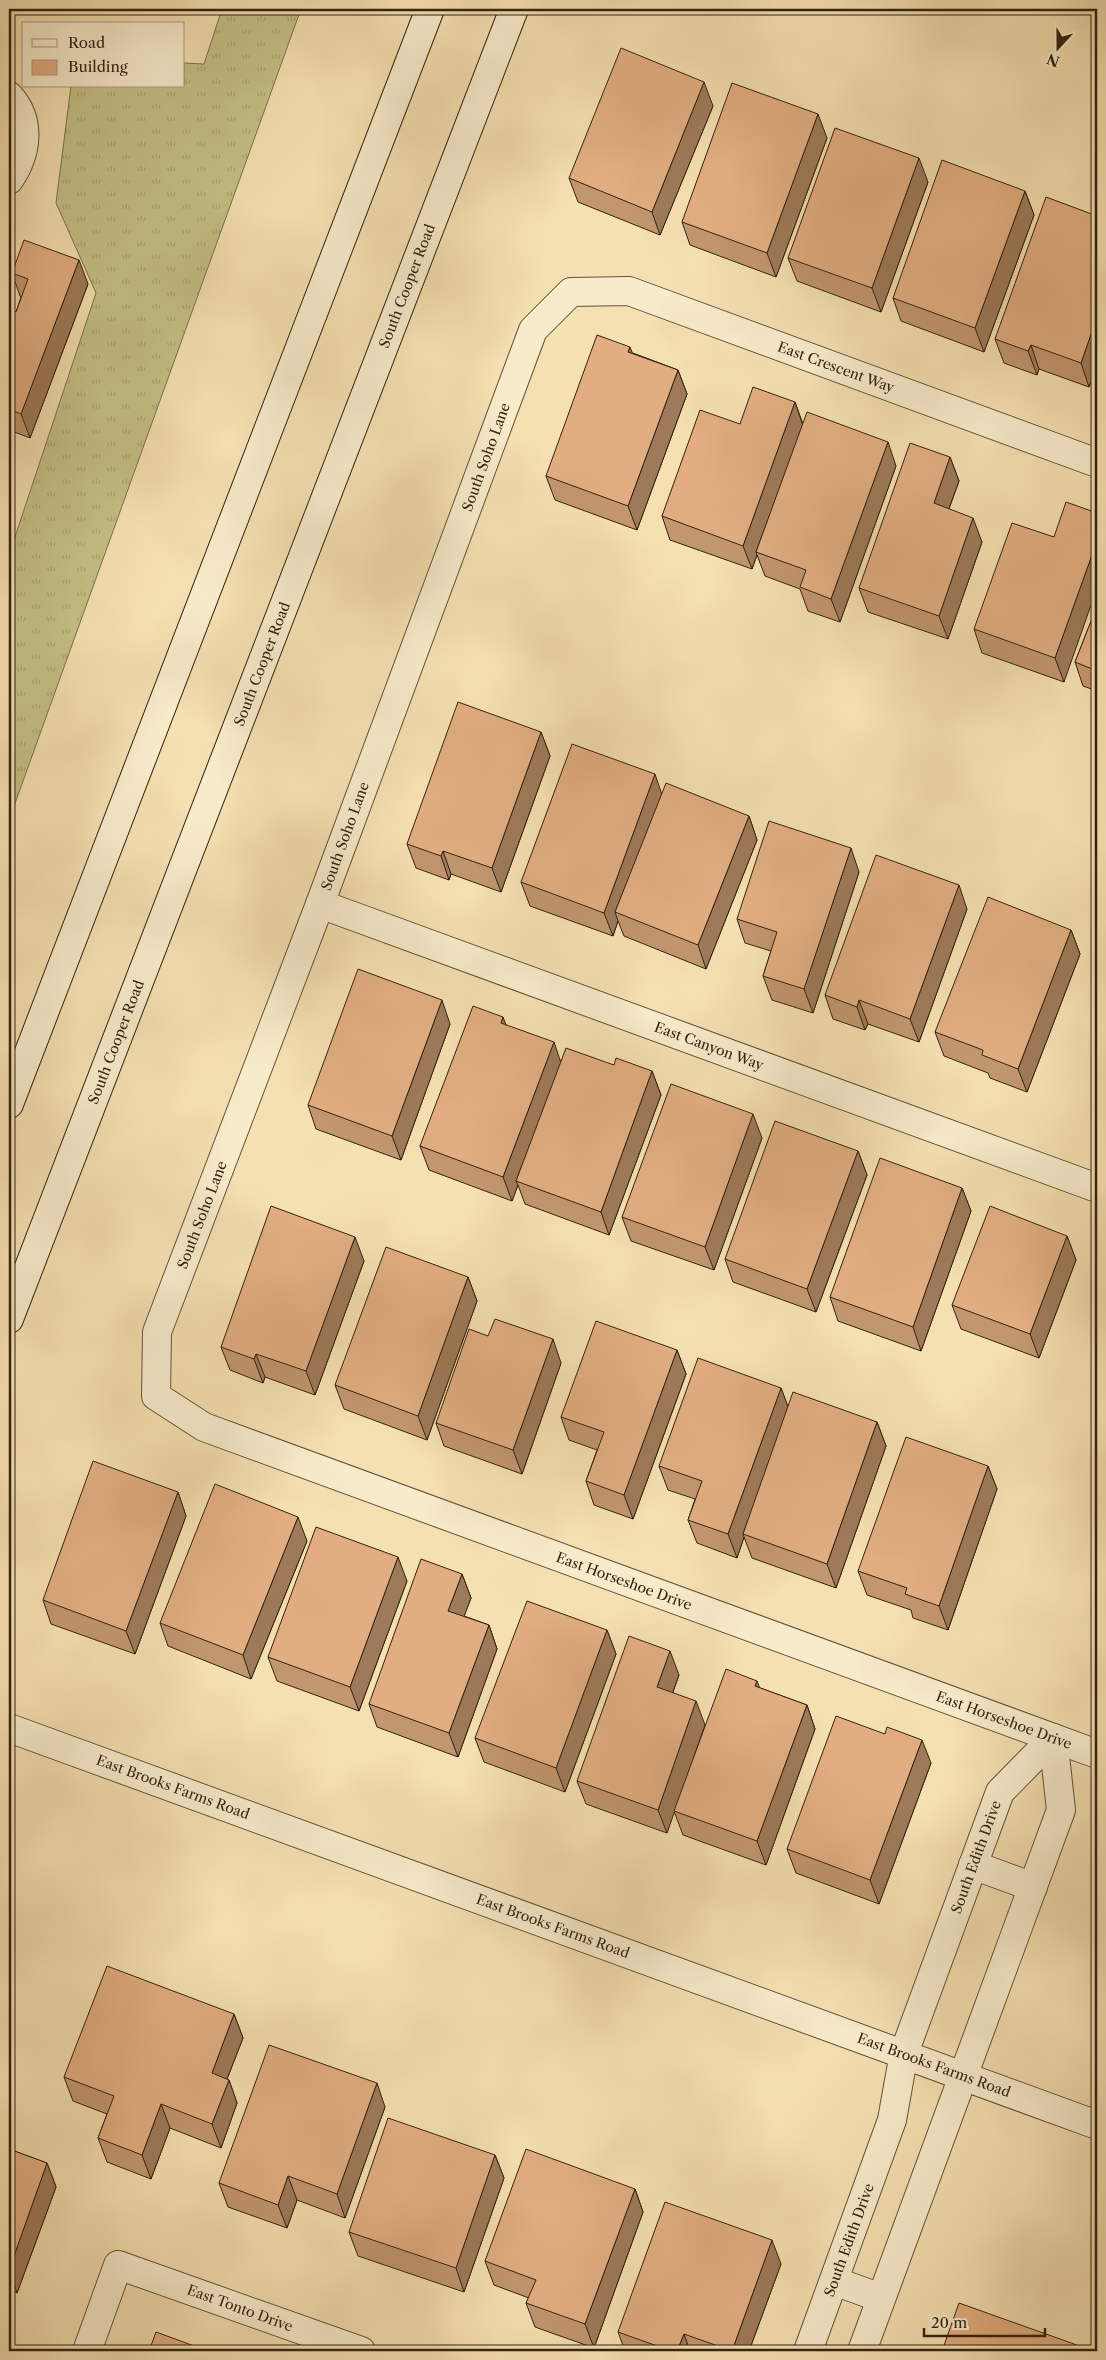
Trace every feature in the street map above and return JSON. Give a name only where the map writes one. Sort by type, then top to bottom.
[{"type":"street","points":[[9,1104],[430,9]]},
{"type":"street","name":"South Cooper Road","points":[[9,1319],[514,9]]},
{"type":"street","points":[[9,96],[15,103],[23,122],[26,143],[20,164],[9,180]]},
{"type":"street","name":"East Crescent Way","points":[[572,292],[629,291],[1097,463]]},
{"type":"street","name":"South Soho Lane","points":[[156,1396],[157,1332],[320,904],[533,330],[572,292]]},
{"type":"street","name":"East Canyon Way","points":[[320,904],[1097,1188]]},
{"type":"street","name":"East Horseshoe Drive","points":[[156,1396],[204,1427],[1097,1754]]},
{"type":"street","name":"East Brooks Farms Road","points":[[9,1728],[1097,2125]]},
{"type":"street","points":[[862,2351],[1061,1810],[1053,1738]]},
{"type":"street","name":"South Edith Drive","points":[[808,2351],[892,2120],[904,2053],[1000,1792],[1053,1738]]},
{"type":"street","points":[[973,1865],[1033,1887]]},
{"type":"street","name":"East Tonto Drive","points":[[87,2351],[118,2265],[361,2351]]},
{"type":"street","points":[[834,2281],[881,2298]]},
{"type":"green space","points":[[222,9],[301,9],[9,820],[9,555],[96,293],[56,203],[71,88],[185,88],[185,63],[204,64]]},
{"type":"building","points":[[621,48],[704,82],[652,212],[569,178]]},
{"type":"building","points":[[732,83],[818,114],[767,253],[682,222]]},
{"type":"building","points":[[835,128],[919,158],[872,288],[788,258]]},
{"type":"building","points":[[942,160],[1025,191],[975,328],[893,298]]},
{"type":"building","points":[[1046,197],[1097,216],[1097,317],[1081,363],[1031,345],[1028,351],[995,339]]},
{"type":"building","points":[[24,240],[79,260],[21,414],[9,409],[9,309],[16,312],[28,279],[12,273]]},
{"type":"building","points":[[597,335],[630,347],[628,352],[678,370],[628,506],[546,476]]},
{"type":"building","points":[[753,387],[795,402],[743,546],[662,516],[700,410],[740,424]]},
{"type":"building","points":[[807,412],[888,442],[831,599],[800,587],[806,570],[756,552]]},
{"type":"building","points":[[910,443],[950,457],[934,503],[973,518],[939,616],[859,588]]},
{"type":"building","points":[[1066,502],[1097,513],[1097,541],[1055,658],[974,629],[1012,523],[1054,537]]},
{"type":"building","points":[[1097,606],[1097,671],[1075,662]]},
{"type":"building","points":[[458,702],[541,732],[492,868],[443,851],[441,856],[407,844]]},
{"type":"building","points":[[572,744],[655,774],[604,913],[521,882]]},
{"type":"building","points":[[666,783],[749,816],[698,945],[615,912]]},
{"type":"building","points":[[769,821],[851,848],[804,989],[763,976],[777,932],[737,919]]},
{"type":"building","points":[[876,855],[959,885],[910,1019],[859,1000],[857,1007],[825,995]]},
{"type":"building","points":[[988,897],[1071,930],[1018,1069],[982,1055],[983,1050],[935,1032]]},
{"type":"building","points":[[358,969],[442,1000],[392,1136],[308,1105]]},
{"type":"building","points":[[473,1006],[503,1017],[501,1023],[554,1042],[503,1177],[420,1146]]},
{"type":"building","points":[[566,1048],[614,1065],[616,1058],[652,1071],[601,1212],[516,1181]]},
{"type":"building","points":[[671,1084],[753,1114],[705,1247],[622,1217]]},
{"type":"building","points":[[775,1121],[858,1151],[807,1289],[725,1259]]},
{"type":"building","points":[[880,1158],[962,1188],[913,1327],[830,1297]]},
{"type":"building","points":[[271,1206],[355,1237],[306,1371],[256,1354],[254,1359],[221,1347]]},
{"type":"building","points":[[990,1206],[1067,1236],[1030,1334],[952,1305]]},
{"type":"building","points":[[386,1247],[468,1277],[418,1416],[335,1385]]},
{"type":"building","points":[[495,1319],[553,1339],[513,1450],[436,1423],[469,1329],[488,1336]]},
{"type":"building","points":[[596,1321],[677,1350],[624,1495],[586,1481],[604,1432],[561,1417]]},
{"type":"building","points":[[698,1358],[781,1388],[728,1534],[688,1520],[702,1481],[659,1466]]},
{"type":"building","points":[[793,1392],[877,1422],[827,1564],[743,1534]]},
{"type":"building","points":[[906,1437],[988,1466],[939,1606],[905,1594],[907,1588],[858,1571]]},
{"type":"building","points":[[93,1461],[178,1492],[126,1631],[43,1600]]},
{"type":"building","points":[[215,1484],[298,1517],[243,1655],[160,1623]]},
{"type":"building","points":[[316,1527],[398,1557],[350,1687],[268,1657]]},
{"type":"building","points":[[421,1559],[462,1574],[448,1611],[489,1625],[449,1733],[369,1704]]},
{"type":"building","points":[[527,1601],[607,1630],[556,1768],[475,1738]]},
{"type":"building","points":[[629,1636],[670,1651],[657,1687],[696,1701],[658,1810],[577,1781]]},
{"type":"building","points":[[726,1669],[757,1681],[755,1686],[807,1705],[757,1841],[674,1811]]},
{"type":"building","points":[[836,1716],[885,1734],[887,1727],[922,1740],[870,1880],[787,1849]]},
{"type":"building","points":[[107,1966],[234,2014],[212,2073],[229,2080],[212,2124],[161,2104],[142,2155],[98,2138],[114,2096],[64,2077]]},
{"type":"building","points":[[269,2045],[377,2083],[337,2194],[288,2176],[278,2205],[219,2183]]},
{"type":"building","points":[[388,2118],[495,2155],[456,2268],[349,2232]]},
{"type":"building","points":[[9,2149],[47,2163],[9,2270]]},
{"type":"building","points":[[526,2149],[635,2189],[585,2324],[526,2303],[536,2280],[485,2261]]},
{"type":"building","points":[[665,2202],[772,2240],[732,2351],[684,2334],[677,2351],[671,2351],[618,2332]]},
{"type":"building","points":[[959,2303],[1088,2349],[1087,2351],[942,2351]]},
{"type":"building","points":[[156,2332],[197,2347],[196,2351],[149,2351]]}]
